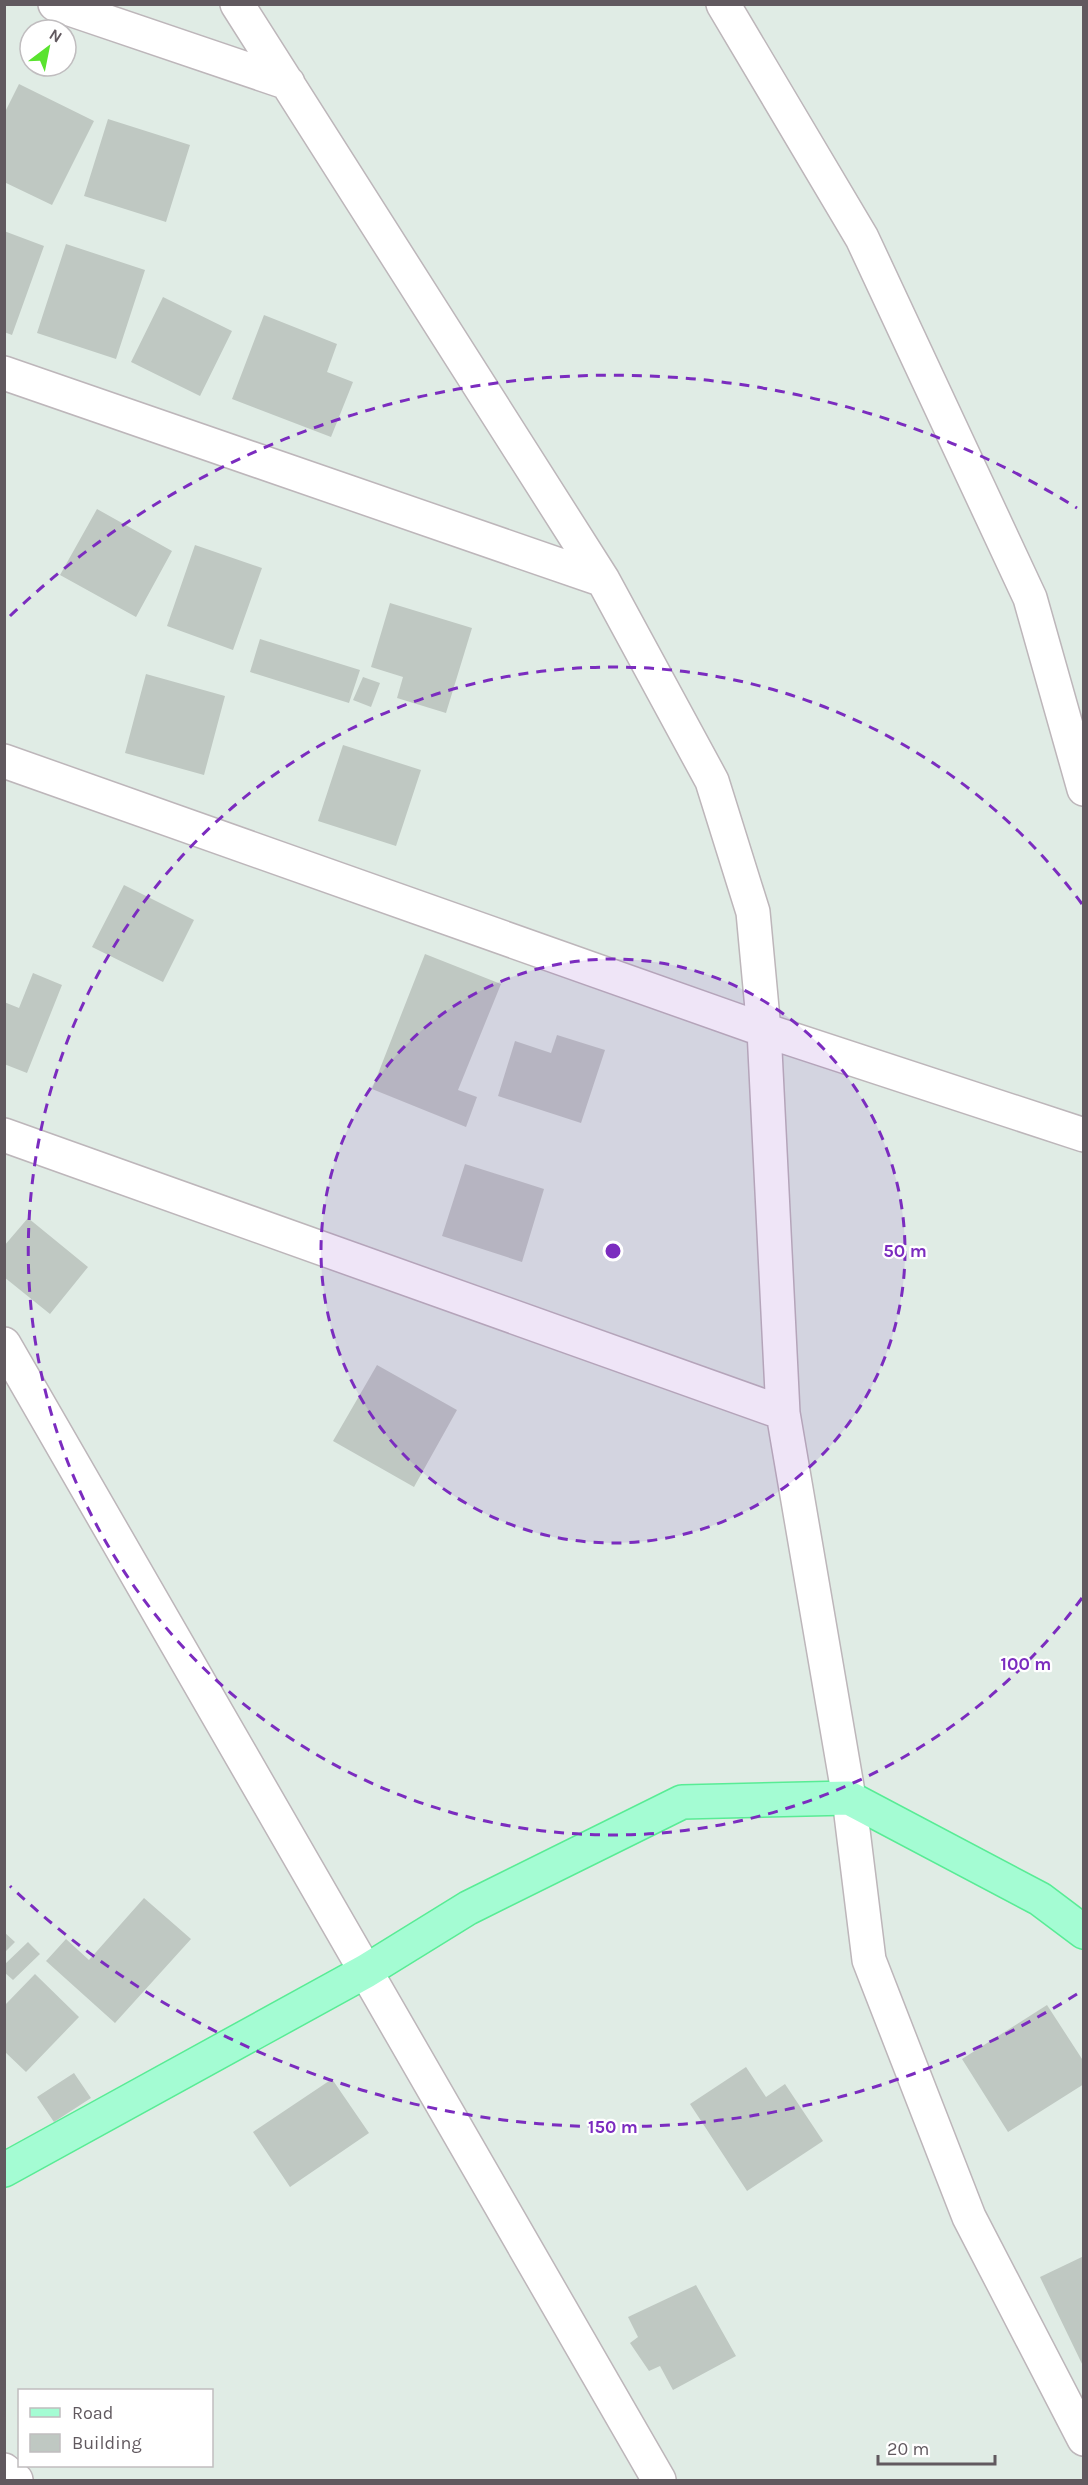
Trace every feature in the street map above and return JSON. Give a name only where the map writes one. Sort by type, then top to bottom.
[{"type":"main road","points":[[7,2165],[366,1971],[468,1908],[682,1802],[849,1798],[1040,1899],[1083,1932]]},
{"type":"street","points":[[55,4],[288,83]]},
{"type":"street","points":[[237,4],[603,580],[712,781],[753,912],[764,1030],[783,1413],[849,1798],[869,1960],[969,2217],[1083,2439]]},
{"type":"street","points":[[723,4],[862,238],[1030,598],[1083,789]]},
{"type":"street","points":[[4,372],[603,580]]},
{"type":"street","points":[[4,761],[764,1030],[1083,1135]]},
{"type":"street","points":[[4,1135],[783,1413]]},
{"type":"street","points":[[4,1344],[659,2481]]},
{"type":"street","points":[[4,2470],[16,2481]]},
{"type":"building","points":[[19,84],[94,121],[52,205],[4,182],[4,114]]},
{"type":"building","points":[[108,119],[190,145],[166,222],[84,196]]},
{"type":"building","points":[[4,231],[44,246],[12,335],[4,332]]},
{"type":"building","points":[[66,244],[145,270],[116,359],[37,333]]},
{"type":"building","points":[[163,297],[232,331],[200,396],[131,362]]},
{"type":"building","points":[[264,315],[337,344],[327,372],[353,382],[331,437],[232,399]]},
{"type":"building","points":[[97,509],[172,551],[136,617],[60,575]]},
{"type":"building","points":[[195,545],[262,568],[233,650],[167,626]]},
{"type":"building","points":[[390,603],[472,628],[446,713],[397,698],[403,677],[371,667]]},
{"type":"building","points":[[260,639],[360,670],[349,703],[250,672]]},
{"type":"building","points":[[146,674],[225,696],[204,775],[125,753]]},
{"type":"building","points":[[363,677],[380,683],[371,707],[353,700]]},
{"type":"building","points":[[343,745],[421,770],[396,846],[318,821]]},
{"type":"building","points":[[124,885],[194,920],[163,982],[92,947]]},
{"type":"building","points":[[425,954],[501,984],[458,1090],[477,1097],[466,1127],[372,1089]]},
{"type":"building","points":[[33,973],[62,985],[27,1073],[4,1064],[4,1002],[19,1008]]},
{"type":"building","points":[[557,1035],[605,1050],[581,1123],[498,1096],[515,1041],[551,1053]]},
{"type":"building","points":[[465,1164],[544,1189],[522,1262],[442,1236]]},
{"type":"building","points":[[28,1218],[88,1267],[50,1314],[4,1277],[4,1246]]},
{"type":"building","points":[[377,1365],[457,1410],[414,1487],[333,1441]]},
{"type":"building","points":[[144,1898],[191,1939],[115,2023],[46,1961],[66,1939],[89,1960]]},
{"type":"building","points":[[4,1932],[15,1942],[4,1953]]},
{"type":"building","points":[[28,1942],[40,1954],[13,1980],[4,1972],[4,1965]]},
{"type":"building","points":[[35,1974],[79,2017],[26,2072],[4,2051],[4,2006]]},
{"type":"building","points":[[1047,2005],[1084,2062],[1084,2084],[1008,2132],[962,2059]]},
{"type":"building","points":[[746,2067],[766,2097],[785,2084],[823,2141],[747,2191],[690,2104]]},
{"type":"building","points":[[74,2073],[91,2098],[54,2122],[37,2097]]},
{"type":"building","points":[[332,2079],[369,2133],[290,2187],[253,2132]]},
{"type":"building","points":[[1084,2256],[1084,2368],[1040,2277]]},
{"type":"building","points":[[696,2285],[736,2356],[673,2390],[660,2366],[649,2371],[630,2343],[638,2337],[628,2317]]}]
